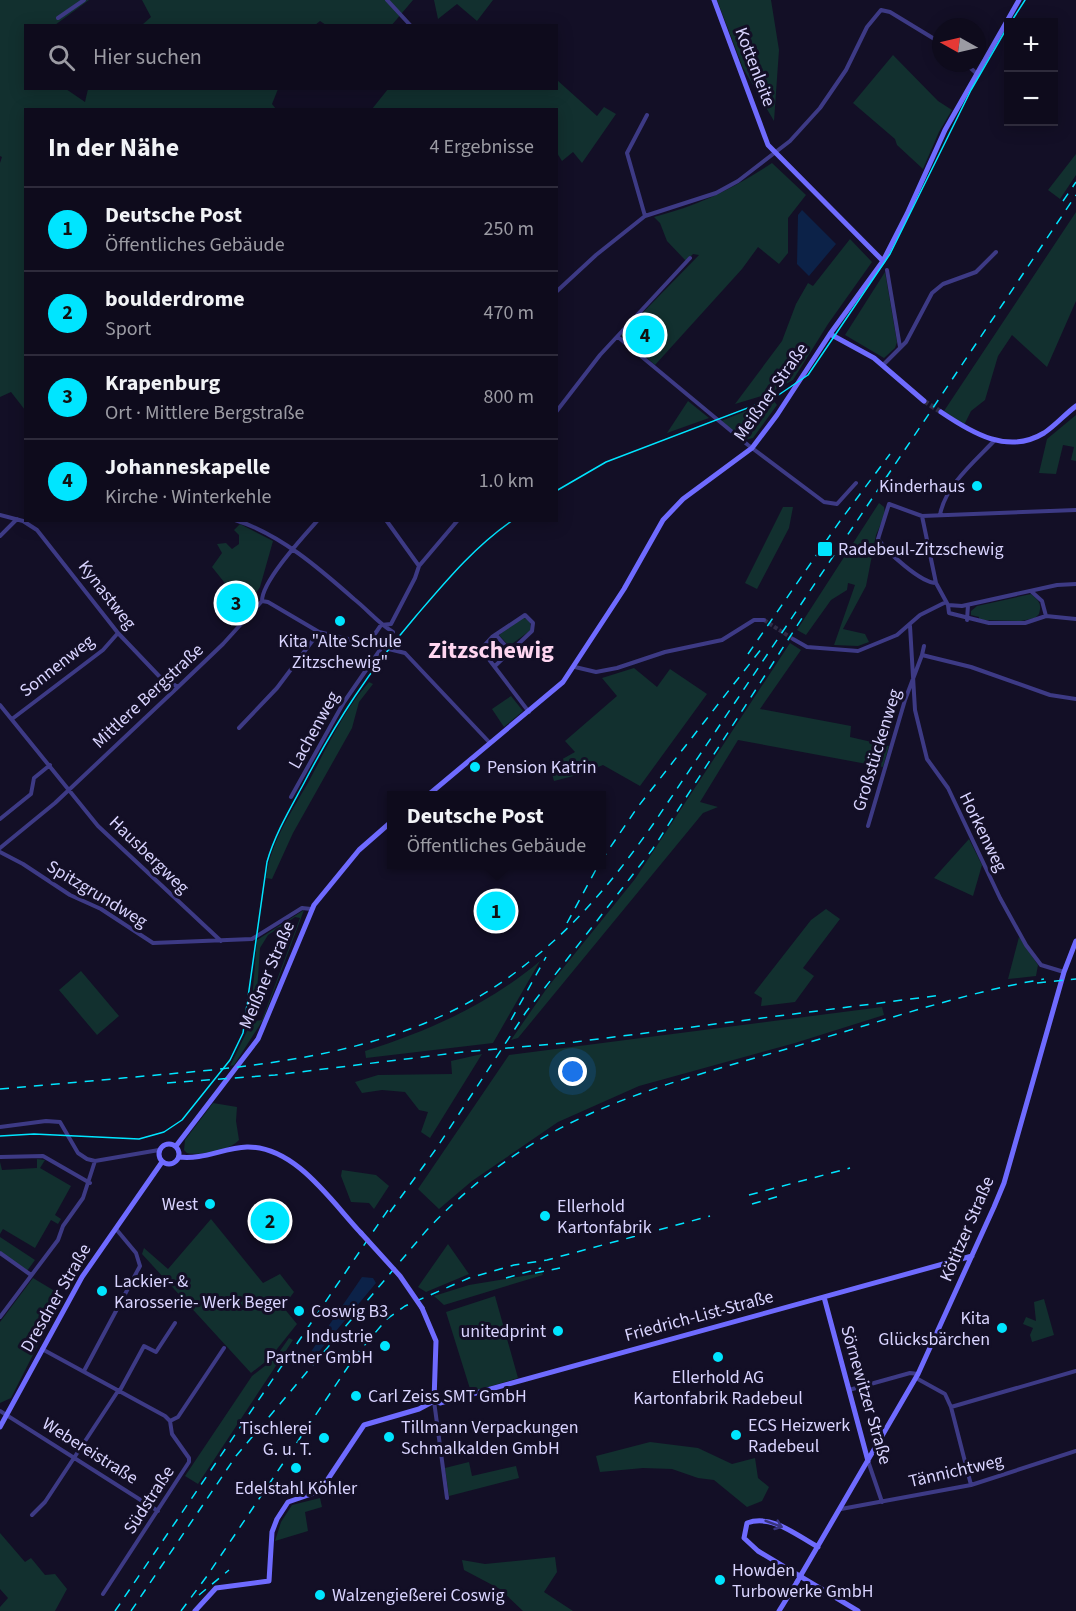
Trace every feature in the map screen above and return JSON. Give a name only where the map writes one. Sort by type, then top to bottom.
[{"type":"street","points":[[58,18],[84,0]]},
{"type":"street","points":[[387,0],[409,24]]},
{"type":"street","name":"Kottenleite","points":[[714,0],[768,145],[774,154],[882,261]]},
{"type":"street","name":"Meißner Straße","points":[[432,791],[554,692],[575,667],[663,520],[683,499],[752,448],[882,261],[908,214],[945,130],[1019,0]]},
{"type":"street","points":[[558,290],[596,255],[645,216],[716,193],[738,181],[774,154],[806,126],[820,108],[846,70],[867,27],[881,10],[890,12],[932,38]]},
{"type":"street","points":[[645,216],[627,153],[647,115]]},
{"type":"street","points":[[883,365],[900,348],[932,292],[943,284],[976,272],[996,252]]},
{"type":"street","points":[[558,409],[595,361],[690,258]]},
{"type":"street","points":[[887,270],[900,348]]},
{"type":"street","points":[[830,333],[883,365],[924,401]]},
{"type":"street","points":[[618,337],[752,448],[824,502],[837,504],[856,483]]},
{"type":"street","points":[[941,412],[966,429],[994,441],[1011,442],[1037,436],[1076,406]]},
{"type":"street","points":[[940,515],[942,503],[961,476],[994,441]]},
{"type":"street","points":[[936,583],[928,583],[920,578],[878,539],[889,504],[922,516],[1076,510]]},
{"type":"street","name":"Kynastweg","points":[[0,515],[17,519],[37,530],[118,633],[159,676],[178,687]]},
{"type":"street","points":[[922,516],[936,583],[949,613],[967,620],[989,623],[1024,623],[1046,616],[1076,619]]},
{"type":"street","points":[[0,536],[17,519]]},
{"type":"street","points":[[239,522],[292,549],[339,585],[381,625],[393,632]]},
{"type":"street","name":"Mittlere Bergstraße","points":[[0,850],[178,687],[262,601],[262,593],[292,549],[316,522]]},
{"type":"street","points":[[387,522],[419,566]]},
{"type":"street","points":[[368,644],[381,625],[391,624],[419,566],[456,522]]},
{"type":"street","points":[[793,639],[807,647],[858,651],[897,635],[920,615],[947,604],[968,605],[1076,584]]},
{"type":"street","points":[[1046,588],[1042,601],[1046,616]]},
{"type":"street","points":[[1031,592],[1042,601]]},
{"type":"street","points":[[262,601],[266,601],[319,632],[382,647],[412,658],[491,744]]},
{"type":"street","points":[[967,620],[968,605]]},
{"type":"street","points":[[495,666],[509,650],[532,631],[534,626],[529,618],[522,615],[496,634],[481,649],[530,712]]},
{"type":"street","points":[[575,667],[588,672],[617,668],[665,652],[722,640],[754,620],[764,620]]},
{"type":"street","name":"Großstückenweg","points":[[910,626],[912,682]]},
{"type":"street","points":[[239,728],[284,680],[319,632]]},
{"type":"street","name":"Sonnenweg","points":[[12,719],[103,650],[118,633]]},
{"type":"street","points":[[496,634],[509,650]]},
{"type":"street","name":"Großstückenweg","points":[[868,826],[924,646]]},
{"type":"street","name":"Lachenweg","points":[[291,797],[344,702],[382,647]]},
{"type":"street","points":[[922,655],[971,668],[1050,695],[1076,699]]},
{"type":"street","name":"Horkenweg","points":[[912,682],[921,741],[927,759],[948,788],[1000,898],[1032,955],[1041,965],[1064,972]]},
{"type":"street","name":"Hausbergweg","points":[[0,705],[98,826],[221,942]]},
{"type":"street","points":[[0,819],[31,794],[34,778],[50,765]]},
{"type":"street","name":"Meißner Straße","points":[[176,1146],[258,1039],[317,900],[359,850],[387,826]]},
{"type":"street","points":[[0,838],[5,845]]},
{"type":"street","name":"Spitzgrundweg","points":[[0,850],[70,895],[101,909],[153,943],[221,942]]},
{"type":"street","points":[[221,942],[252,939],[302,908],[312,909]]},
{"type":"street","name":"Kötitzer Straße","points":[[779,1611],[841,1509],[917,1376],[972,1256],[1004,1183],[1064,972],[1076,942]]},
{"type":"street","points":[[0,1127],[46,1121],[60,1122],[78,1153],[95,1161],[159,1150],[166,1144],[176,1146],[179,1157]]},
{"type":"street","points":[[159,1150],[162,1162],[172,1164],[179,1157],[198,1158],[245,1147],[273,1152],[296,1166],[362,1233],[400,1276],[422,1308],[436,1341],[433,1410],[447,1498]]},
{"type":"street","points":[[0,1157],[43,1156],[90,1184]]},
{"type":"street","points":[[0,1317],[58,1240],[90,1184],[95,1161]]},
{"type":"street","name":"Dresdner Straße","points":[[0,1428],[82,1277],[162,1162]]},
{"type":"street","points":[[84,1371],[140,1266],[136,1253],[116,1229]]},
{"type":"street","points":[[0,1253],[32,1275]]},
{"type":"street","name":"Friedrich-List-Straße","points":[[195,1611],[216,1588],[269,1581],[272,1532],[277,1519],[288,1502],[320,1491],[364,1425],[419,1409],[434,1401],[440,1403],[972,1256]]},
{"type":"street","name":"Sörnewitzer Straße","points":[[824,1297],[868,1461],[882,1502]]},
{"type":"street","points":[[32,1515],[45,1502],[76,1457],[119,1392],[144,1346],[156,1352],[175,1323]]},
{"type":"street","points":[[42,1350],[84,1371],[170,1421],[178,1417],[224,1348]]},
{"type":"street","points":[[951,1407],[1076,1371]]},
{"type":"street","points":[[848,1390],[910,1373],[945,1394],[951,1407],[970,1485]]},
{"type":"street","name":"Webereistraße","points":[[0,1411],[158,1511]]},
{"type":"street","name":"Südstraße","points":[[103,1594],[189,1462],[187,1455],[172,1434],[170,1421]]},
{"type":"street","name":"Tännichtweg","points":[[841,1509],[970,1485],[1076,1451]]},
{"type":"street","points":[[818,1547],[769,1521],[757,1520],[747,1523],[743,1530],[744,1538],[748,1542],[791,1573],[858,1611]]},
{"type":"green space","points":[[0,0],[89,0],[56,24],[24,24],[24,90],[67,90],[85,102],[88,90],[278,90],[272,104],[275,108],[24,108],[24,409],[11,392],[0,397],[0,163],[2,157],[0,156]]},
{"type":"green space","points":[[142,0],[413,0],[393,24],[324,24],[320,21],[316,24],[143,24],[151,17]]},
{"type":"green space","points":[[434,0],[493,0],[477,21],[457,4],[438,19]]},
{"type":"green space","points":[[717,0],[771,0],[779,50],[774,121],[743,68]]},
{"type":"green space","points":[[893,55],[938,101],[952,110],[939,132],[923,169],[897,145],[895,139],[853,103]]},
{"type":"green space","points":[[558,81],[597,116],[604,107],[616,114],[582,163],[573,152],[562,161],[558,155],[558,108],[373,108],[387,90],[558,90]]},
{"type":"green space","points":[[1076,154],[1076,175],[1060,199],[1048,190]]},
{"type":"green space","points":[[772,163],[806,195],[788,218],[788,253],[779,264],[758,247],[742,269],[655,365],[621,335],[699,255],[693,254],[686,261],[667,241],[660,223],[654,217],[715,195]]},
{"type":"green space","points":[[1076,212],[1076,301],[1047,367],[1012,335],[998,356],[985,400],[971,411],[964,425],[944,411]]},
{"type":"green space","points":[[850,239],[872,262],[828,324],[793,380],[768,394],[735,404],[782,341],[796,304],[808,283],[813,286]]},
{"type":"green space","points":[[885,272],[897,342],[895,348],[884,358],[845,335]]},
{"type":"green space","points":[[773,400],[777,405],[753,438],[745,440],[721,421]]},
{"type":"green space","points":[[688,401],[709,418],[667,433]]},
{"type":"green space","points":[[1076,415],[1076,461],[1071,460],[1074,447],[1063,445],[1056,474],[1039,473],[1047,439]]},
{"type":"green space","points":[[879,503],[884,507],[885,514],[876,535],[866,586],[843,629],[865,634],[869,642],[858,646],[834,645],[855,585],[848,583],[847,590],[831,600],[806,635],[797,630]]},
{"type":"green space","points":[[783,507],[793,507],[789,528],[757,589],[745,583]]},
{"type":"green space","points":[[240,524],[273,541],[260,587],[253,598],[228,587],[212,567],[222,553],[217,544],[226,543],[232,549],[239,544],[239,535],[234,530]]},
{"type":"green space","points":[[1031,594],[1040,605],[1039,614],[1035,618],[1021,621],[979,620],[979,617],[971,615],[971,611],[977,606]]},
{"type":"green space","points":[[522,617],[530,621],[531,630],[509,646],[499,635]]},
{"type":"green space","points":[[790,643],[801,650],[760,709],[851,726],[850,737],[889,746],[883,767],[738,740],[700,802],[718,807],[703,813],[518,1038],[511,1040],[547,988],[635,879]]},
{"type":"green space","points":[[634,668],[657,687],[670,669],[707,694],[640,786],[603,765],[554,781],[550,766],[575,752],[565,741],[617,696],[602,678]]},
{"type":"green space","points":[[369,682],[373,684],[359,702],[352,728],[293,833],[272,879],[266,878],[272,852],[283,828],[329,742]]},
{"type":"green space","points":[[511,696],[523,711],[504,727],[492,709]]},
{"type":"green space","points":[[969,839],[982,865],[973,896],[934,878]]},
{"type":"green space","points":[[826,909],[840,919],[803,968],[814,976],[795,1002],[761,1006],[762,998],[754,993],[811,920]]},
{"type":"green space","points":[[304,910],[263,1020],[234,1065],[230,1066],[250,1025],[257,940]],"holes":[[[295,917],[300,918],[262,1020],[255,1021],[260,948],[268,935]]]},
{"type":"green space","points":[[1019,937],[1038,965],[1036,976],[1008,979]]},
{"type":"green space","points":[[540,961],[493,1043],[366,1058],[365,1051],[412,1035],[479,1003]]},
{"type":"green space","points":[[81,971],[119,1016],[97,1035],[59,990]]},
{"type":"green space","points":[[882,1007],[884,1015],[795,1043],[639,1086],[558,1122],[472,1181],[439,1209],[418,1189],[509,1055]]},
{"type":"green space","points":[[482,1054],[430,1138],[421,1132],[428,1112],[419,1110],[405,1092],[382,1090],[362,1093],[355,1082],[378,1075],[452,1074],[451,1061]]},
{"type":"green space","points":[[213,1103],[237,1107],[236,1121],[239,1140],[214,1152],[187,1153],[184,1150],[185,1140]]},
{"type":"green space","points":[[37,1159],[45,1160],[40,1168],[71,1186],[55,1215],[61,1219],[58,1224],[51,1220],[35,1248],[3,1229],[0,1234],[0,1162],[2,1170],[37,1168]]},
{"type":"green space","points":[[342,1170],[376,1175],[389,1186],[374,1209],[369,1203],[351,1202],[341,1176]]},
{"type":"green space","points":[[211,1219],[263,1283],[280,1274],[294,1292],[283,1307],[297,1324],[269,1359],[251,1373],[142,1254],[144,1248],[168,1269]]},
{"type":"green space","points":[[0,1237],[35,1260],[27,1271],[0,1253]]},
{"type":"green space","points":[[448,1244],[469,1274],[426,1292],[418,1287]]},
{"type":"green space","points":[[542,1273],[543,1275],[444,1305],[434,1296],[469,1285]]},
{"type":"green space","points":[[33,1278],[63,1296],[11,1398],[0,1403],[0,1322]]},
{"type":"green space","points":[[495,1296],[518,1378],[471,1392],[446,1312]]},
{"type":"green space","points":[[1044,1299],[1054,1335],[1032,1342],[1030,1335],[1033,1328],[1023,1324],[1026,1317],[1036,1321],[1034,1302]]},
{"type":"green space","points":[[289,1338],[293,1340],[198,1484],[185,1476],[252,1376],[275,1358]]},
{"type":"green space","points":[[650,1442],[698,1448],[732,1464],[755,1458],[758,1478],[769,1487],[762,1501],[747,1507],[714,1480],[698,1478],[672,1469],[643,1468],[600,1472],[596,1456]]},
{"type":"green space","points":[[469,1462],[472,1476],[516,1466],[519,1478],[449,1496],[445,1468]]},
{"type":"green space","points":[[320,1498],[322,1507],[305,1512],[308,1531],[275,1541],[281,1522],[292,1505]]},
{"type":"green space","points":[[0,1533],[25,1562],[31,1558],[45,1575],[55,1574],[67,1589],[55,1611],[0,1611],[0,1607],[8,1598],[0,1589]]},
{"type":"green space","points":[[555,1557],[557,1572],[544,1592],[573,1611],[523,1611],[500,1589],[464,1570],[462,1560],[485,1564]]},
{"type":"water","points":[[802,210],[836,244],[809,276],[797,264],[798,215]]},
{"type":"water","points":[[362,1277],[373,1278],[376,1283],[311,1361],[306,1359]]},
{"type":"tunnel","points":[[924,401],[941,412]]},
{"type":"tunnel","points":[[764,620],[793,639]]},
{"type":"tram line","points":[[1014,18],[1025,0]]},
{"type":"tram line","points":[[558,490],[606,462],[774,398],[808,375],[890,254],[971,90],[1004,33]]},
{"type":"tram line","points":[[0,1136],[34,1134],[139,1139],[164,1132],[182,1120],[230,1060],[243,1033],[267,862],[283,822],[316,760],[355,696],[399,636],[461,565],[510,522]]},
{"type":"railway","points":[[1063,201],[1076,182]]},
{"type":"railway","points":[[0,1089],[264,1064],[358,1045],[404,1031],[448,1013],[490,990],[530,961],[582,914],[654,823],[1076,195]]},
{"type":"railway","points":[[748,654],[840,521],[890,454]]},
{"type":"railway","points":[[390,1212],[436,1149],[526,1012],[652,850],[806,612]]},
{"type":"railway","points":[[606,854],[637,808],[762,648]]},
{"type":"railway","points":[[567,923],[596,869]]},
{"type":"railway","points":[[511,1020],[546,957]]},
{"type":"railway","points":[[131,1611],[236,1456],[426,1231],[470,1189],[515,1155],[561,1128],[658,1087],[932,1006],[1044,979]]},
{"type":"railway","points":[[1037,983],[1076,979]]},
{"type":"railway","points":[[167,1083],[275,1075],[463,1052],[575,1042],[942,995]]},
{"type":"railway","points":[[749,1195],[850,1168]]},
{"type":"railway","points":[[752,1204],[783,1195]]},
{"type":"railway","points":[[115,1611],[392,1204]]},
{"type":"railway","points":[[181,1611],[356,1355],[387,1319],[405,1306],[469,1278],[514,1265],[547,1260],[710,1216]]},
{"type":"railway","points":[[506,1278],[541,1268]]},
{"type":"railway","points":[[535,1273],[560,1268]]},
{"type":"railway","points":[[199,1595],[229,1570]]},
{"type":"place","name":"Johanneskapelle","points":[[645,335]]},
{"type":"place","name":"Kinderhaus","points":[[977,486]]},
{"type":"place","name":"Radebeul-Zitzschewig","points":[[825,549]]},
{"type":"place","name":"Krapenburg","points":[[236,603]]},
{"type":"place","name":"Kita \"Alte Schule Zitzschewig\"","points":[[340,621]]},
{"type":"place","name":"Pension Katrin","points":[[475,767]]},
{"type":"place","name":"Deutsche Post","points":[[496,911]]},
{"type":"place","name":"West","points":[[210,1204]]},
{"type":"place","name":"Ellerhold Kartonfabrik","points":[[545,1216]]},
{"type":"place","name":"boulderdrome","points":[[270,1221]]},
{"type":"place","name":"Lackier- & Karosserie- Werk Beger","points":[[102,1291]]},
{"type":"place","name":"Coswig B3","points":[[299,1311]]},
{"type":"place","name":"Kita Glücksbärchen","points":[[1002,1328]]},
{"type":"place","name":"unitedprint","points":[[558,1331]]},
{"type":"place","name":"Industrie Partner GmbH","points":[[385,1346]]},
{"type":"place","name":"Ellerhold AG Kartonfabrik Radebeul","points":[[718,1357]]},
{"type":"place","name":"Carl Zeiss SMT GmbH","points":[[356,1396]]},
{"type":"place","name":"ECS Heizwerk Radebeul","points":[[736,1435]]},
{"type":"place","name":"Tillmann Verpackungen Schmalkalden GmbH","points":[[389,1437]]},
{"type":"place","name":"Tischlerei G. u. T.","points":[[324,1438]]},
{"type":"place","name":"Edelstahl Köhler","points":[[296,1468]]},
{"type":"place","name":"Howden Turbowerke GmbH","points":[[720,1580]]},
{"type":"place","name":"Walzengießerei Coswig","points":[[320,1595]]},
{"type":"district","name":"Zitzschewig","points":[[491,650]]}]
